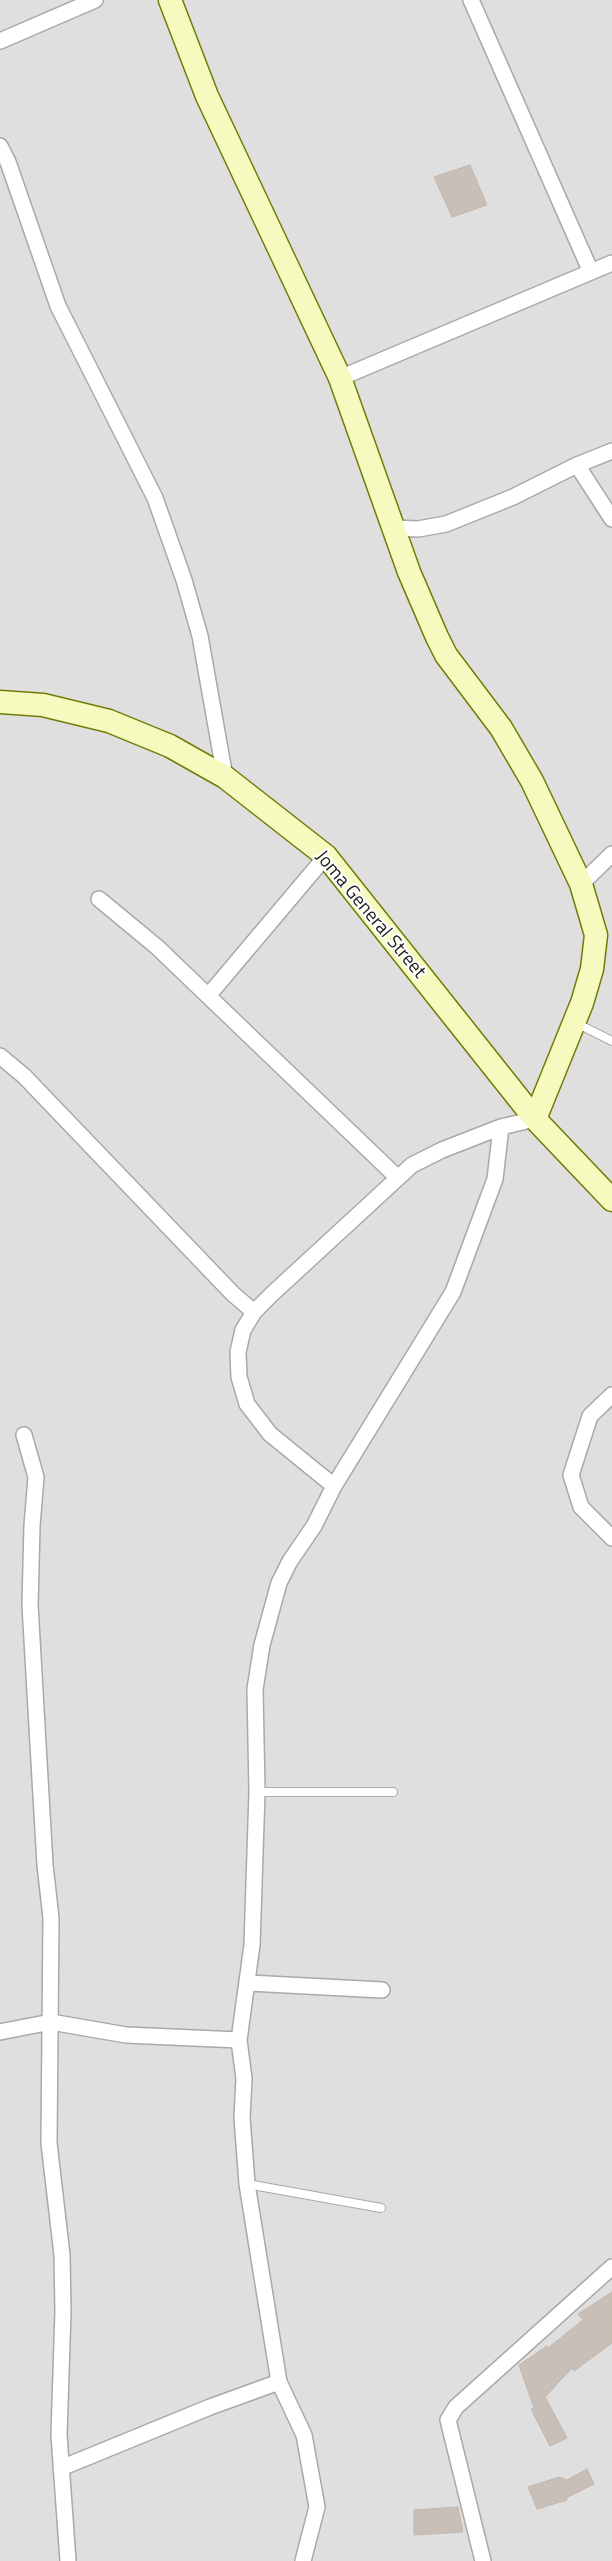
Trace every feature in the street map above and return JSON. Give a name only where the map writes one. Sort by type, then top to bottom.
[{"type":"street","points":[[0,41],[96,0]]},
{"type":"street","points":[[170,0],[207,96],[340,378],[395,528],[409,572],[446,655],[501,728],[532,781],[581,884],[596,935],[592,968],[574,1022],[535,1119],[501,1127],[423,1158],[398,1178],[254,1312],[243,1330],[238,1352],[239,1377],[248,1404],[270,1434],[334,1486]]},
{"type":"street","points":[[471,0],[591,272]]},
{"type":"street","points":[[0,146],[14,179],[58,306],[155,498],[168,534],[200,636],[225,777]]},
{"type":"street","points":[[340,378],[612,263]]},
{"type":"street","points":[[395,528],[418,529],[446,524],[513,497],[577,465],[612,452]]},
{"type":"street","points":[[577,465],[612,519]]},
{"type":"street","name":"Joma General Street","points":[[0,702],[43,705],[109,721],[170,746],[225,777],[326,856],[535,1119],[612,1200]]},
{"type":"street","points":[[581,884],[612,854]]},
{"type":"street","points":[[208,996],[326,856]]},
{"type":"street","points":[[99,898],[157,947],[398,1178]]},
{"type":"street","points":[[0,1056],[24,1076],[233,1294],[254,1312]]},
{"type":"street","points":[[303,2561],[317,2507],[316,2497],[304,2435],[280,2382],[247,2184],[242,2118],[244,2079],[239,2040],[249,1983],[252,1945],[257,1792],[256,1689],[262,1645],[279,1583],[290,1561],[314,1526],[334,1486],[453,1292],[495,1179],[501,1127]]},
{"type":"street","points":[[612,1395],[590,1416],[570,1475],[581,1507],[612,1538]]},
{"type":"street","points":[[24,1436],[36,1477],[32,1526],[30,1605],[45,1865],[51,1918],[49,2143],[62,2255],[63,2311],[59,2435],[68,2561]]},
{"type":"street","points":[[249,1983],[382,1990]]},
{"type":"street","points":[[0,2032],[51,2022],[126,2035],[239,2040]]},
{"type":"street","points":[[483,2561],[448,2420],[456,2407],[612,2267]]},
{"type":"street","points":[[61,2468],[210,2407],[280,2382]]},
{"type":"lane","points":[[574,1022],[612,1041]]},
{"type":"lane","points":[[257,1792],[392,1792]]},
{"type":"lane","points":[[247,2184],[382,2208]]},
{"type":"shaded area","points":[[0,0],[612,0],[612,2561],[0,2561]]},
{"type":"building","points":[[470,165],[487,205],[452,217],[434,177]]},
{"type":"building","points":[[612,2292],[612,2343],[574,2371],[572,2368],[545,2397],[567,2438],[550,2446],[531,2409],[534,2408],[519,2365],[547,2346],[548,2348],[583,2320],[578,2314]]},
{"type":"building","points":[[587,2469],[594,2484],[566,2498],[567,2500],[537,2509],[528,2487],[559,2477],[567,2480]]},
{"type":"building","points":[[458,2507],[463,2532],[414,2535],[414,2510]]}]
